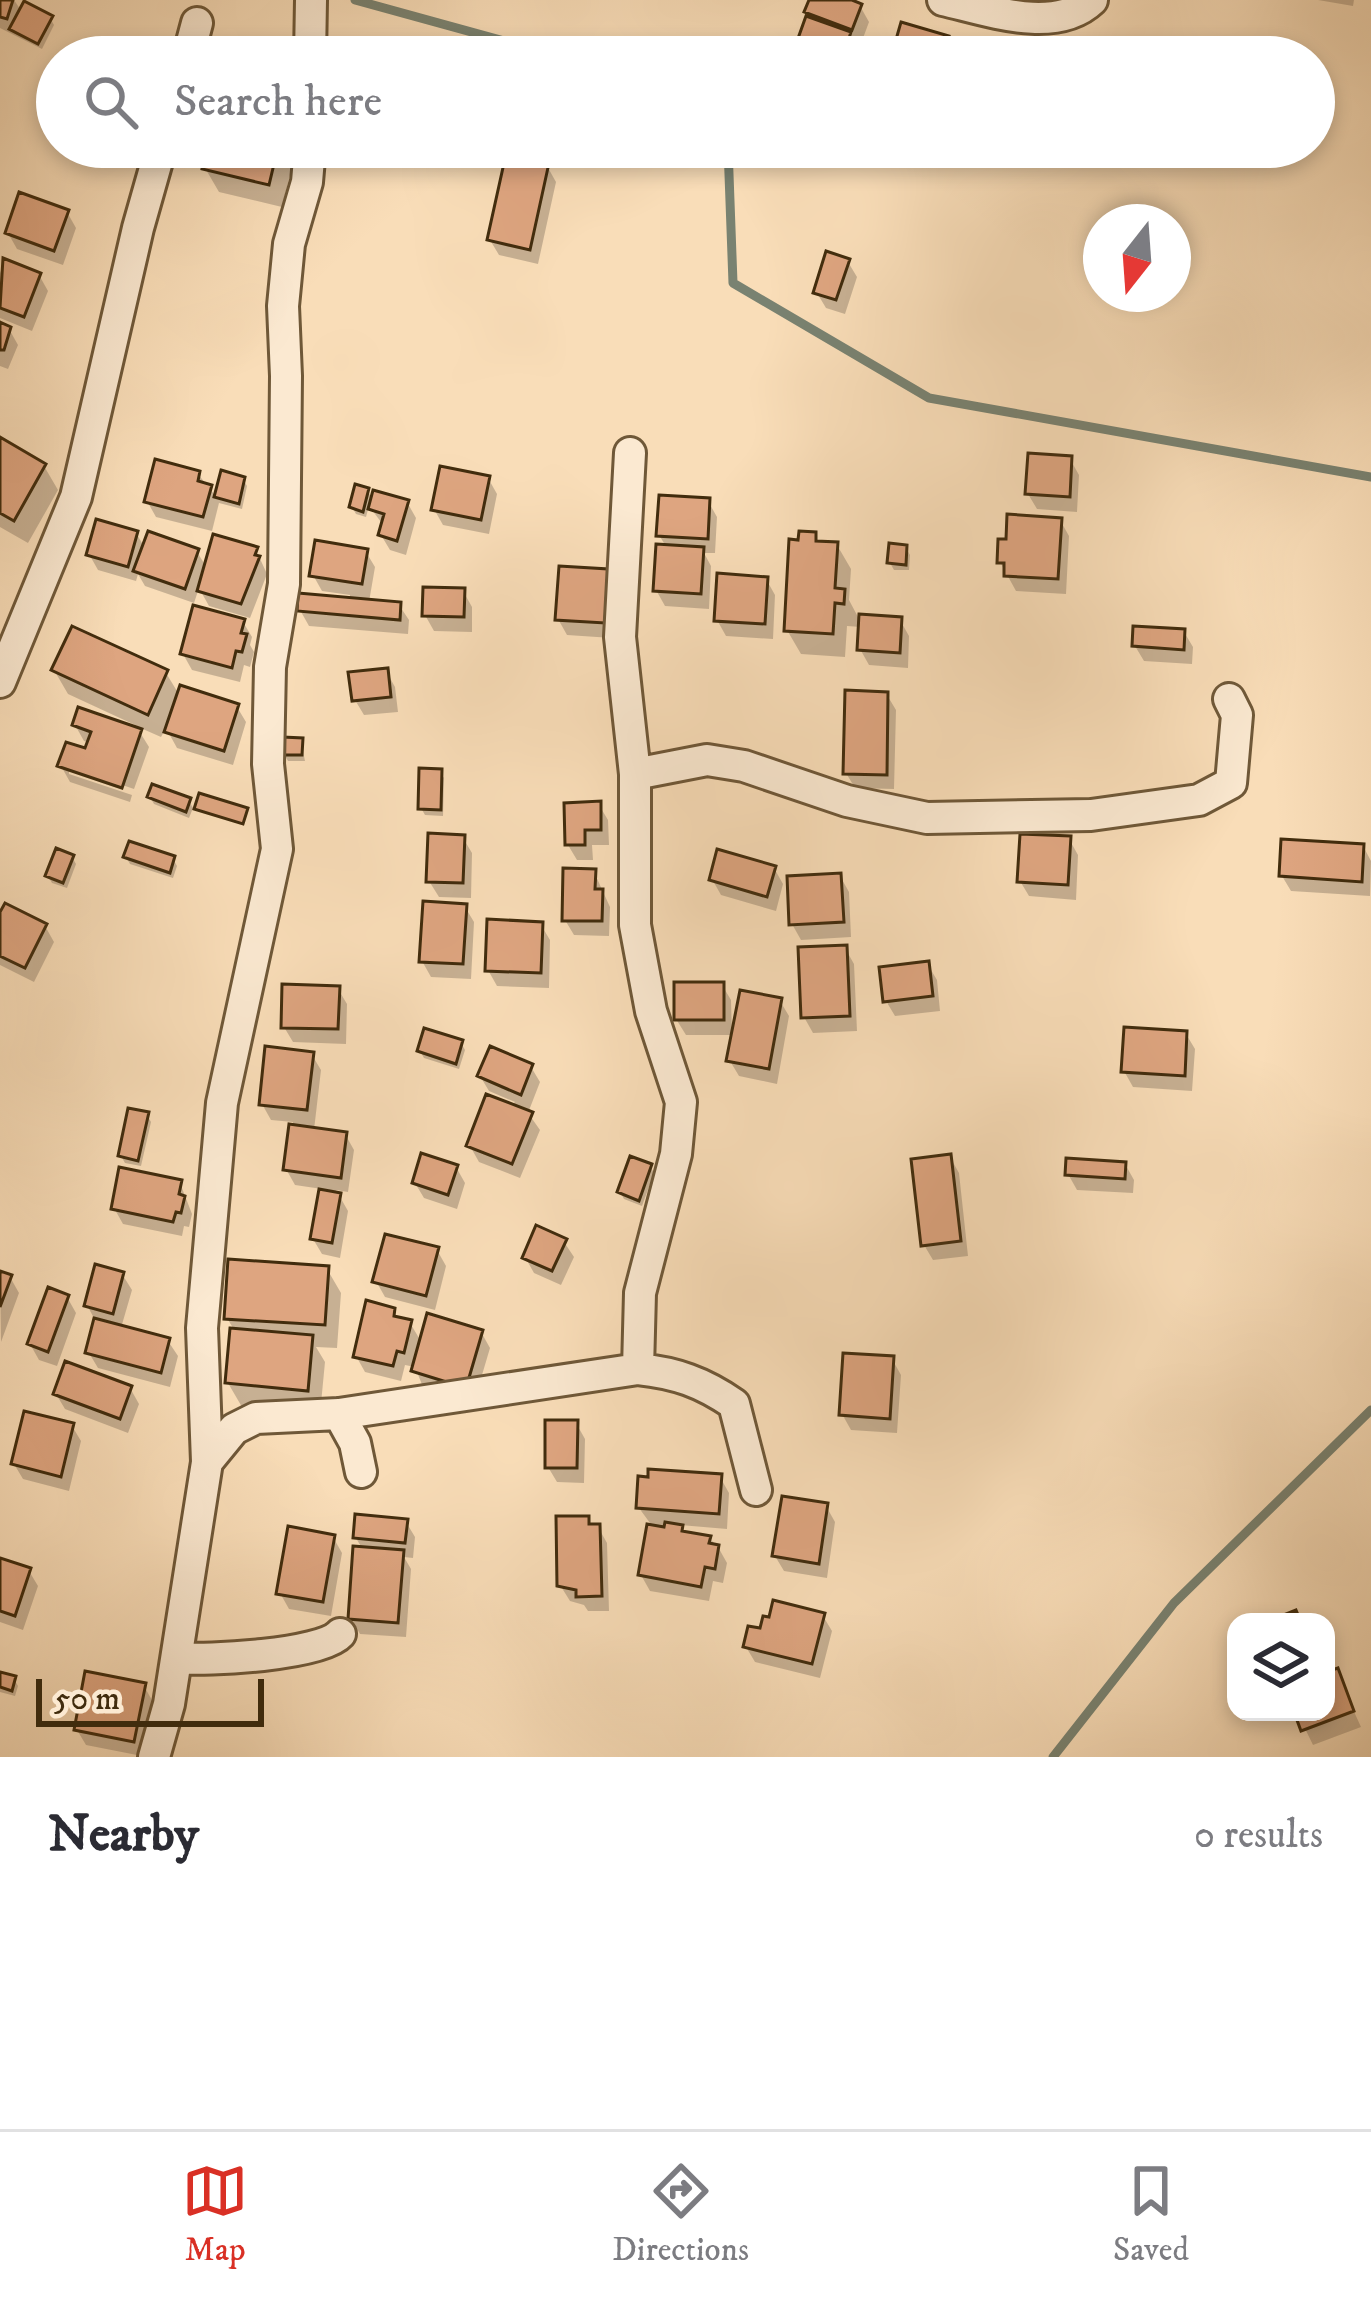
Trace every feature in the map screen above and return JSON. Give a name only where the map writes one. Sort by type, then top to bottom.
[{"type":"street","points":[[310,36],[311,0]]},
{"type":"street","points":[[943,0],[1002,14],[1059,18],[1092,0]]},
{"type":"street","points":[[194,36],[197,23]]},
{"type":"street","points":[[0,682],[76,497],[155,168]]},
{"type":"street","points":[[154,1757],[177,1658],[206,1462],[202,1328],[222,1103],[277,849],[268,764],[270,668],[284,584],[283,306],[289,244],[309,168]]},
{"type":"street","points":[[630,453],[620,638],[635,774],[635,925],[651,1010],[681,1102],[676,1154],[640,1293],[638,1369]]},
{"type":"street","points":[[635,774],[707,760],[744,766],[847,801],[927,818],[1091,815],[1198,800],[1231,783],[1237,715],[1229,699]]},
{"type":"street","points":[[206,1462],[234,1430],[256,1418],[339,1414],[638,1369],[676,1373],[734,1404],[756,1490]]},
{"type":"street","points":[[339,1414],[355,1443],[361,1472]]},
{"type":"street","points":[[177,1658],[297,1649],[334,1641],[340,1634]]},
{"type":"building","points":[[0,0],[13,0],[7,19],[0,17]]},
{"type":"building","points":[[809,0],[862,4],[852,30],[804,12]]},
{"type":"building","points":[[24,1],[53,16],[42,36],[36,36],[36,43],[9,29]]},
{"type":"building","points":[[806,16],[851,32],[850,36],[799,36]]},
{"type":"building","points":[[901,22],[949,36],[897,36]]},
{"type":"building","points":[[202,168],[273,168],[269,185]]},
{"type":"building","points":[[503,168],[548,168],[530,250],[487,240]]},
{"type":"building","points":[[19,192],[69,210],[54,251],[5,233]]},
{"type":"building","points":[[826,251],[850,259],[836,300],[813,293]]},
{"type":"building","points":[[3,258],[41,273],[24,317],[0,308]]},
{"type":"building","points":[[0,322],[11,327],[4,350],[0,350]]},
{"type":"building","points":[[0,437],[46,464],[14,521],[0,513]]},
{"type":"building","points":[[1028,453],[1072,456],[1070,497],[1025,494]]},
{"type":"building","points":[[155,459],[200,471],[198,481],[212,485],[203,517],[144,502]]},
{"type":"building","points":[[440,466],[490,476],[481,520],[431,510]]},
{"type":"building","points":[[221,470],[245,477],[239,504],[214,497]]},
{"type":"building","points":[[355,484],[369,488],[363,512],[349,507]]},
{"type":"building","points":[[373,490],[409,500],[397,541],[378,535],[384,514],[368,509]]},
{"type":"building","points":[[659,495],[710,498],[708,539],[656,536]]},
{"type":"building","points":[[1007,514],[1062,518],[1058,579],[1004,576],[1004,563],[997,563],[998,539],[1006,539]]},
{"type":"building","points":[[96,519],[138,531],[128,567],[86,555]]},
{"type":"building","points":[[148,531],[199,549],[185,589],[133,571]]},
{"type":"building","points":[[799,531],[816,532],[816,541],[838,542],[835,588],[845,589],[844,604],[835,603],[833,634],[784,631],[789,539],[798,540]]},
{"type":"building","points":[[213,534],[258,547],[255,555],[260,556],[241,604],[197,591]]},
{"type":"building","points":[[315,540],[368,549],[362,584],[309,576]]},
{"type":"building","points":[[889,543],[907,545],[906,565],[887,563]]},
{"type":"building","points":[[656,544],[704,547],[701,594],[653,591]]},
{"type":"building","points":[[559,566],[608,569],[605,623],[555,620]]},
{"type":"building","points":[[717,573],[768,577],[765,624],[714,621]]},
{"type":"building","points":[[423,587],[465,588],[464,617],[422,616]]},
{"type":"building","points":[[298,593],[401,602],[400,620],[297,611]]},
{"type":"building","points":[[193,605],[245,619],[241,633],[247,634],[232,668],[180,654]]},
{"type":"building","points":[[859,614],[902,617],[900,653],[857,650]]},
{"type":"building","points":[[72,626],[168,670],[148,715],[51,670]]},
{"type":"building","points":[[1133,626],[1185,629],[1184,650],[1132,646]]},
{"type":"building","points":[[388,668],[391,697],[352,701],[348,672]]},
{"type":"building","points":[[180,685],[239,704],[224,751],[164,732]]},
{"type":"building","points":[[845,690],[888,692],[887,775],[843,774]]},
{"type":"building","points":[[78,707],[142,729],[122,788],[57,766],[66,742],[85,748],[91,732],[72,725]]},
{"type":"building","points":[[282,737],[303,738],[302,755],[281,755]]},
{"type":"building","points":[[419,768],[442,769],[441,810],[418,809]]},
{"type":"building","points":[[152,784],[191,798],[186,812],[147,797]]},
{"type":"building","points":[[199,793],[248,808],[243,824],[194,809]]},
{"type":"building","points":[[601,801],[601,830],[585,830],[585,845],[565,845],[564,803]]},
{"type":"building","points":[[428,833],[465,835],[463,883],[426,882]]},
{"type":"building","points":[[1020,834],[1071,836],[1068,885],[1017,882]]},
{"type":"building","points":[[1281,839],[1364,844],[1362,882],[1279,876]]},
{"type":"building","points":[[129,841],[175,856],[170,873],[123,857]]},
{"type":"building","points":[[56,848],[74,855],[63,883],[45,876]]},
{"type":"building","points":[[717,849],[776,866],[767,897],[709,880]]},
{"type":"building","points":[[563,868],[596,869],[595,889],[603,889],[602,921],[562,921]]},
{"type":"building","points":[[841,873],[844,922],[789,925],[787,876]]},
{"type":"building","points":[[423,901],[467,904],[463,964],[419,962]]},
{"type":"building","points":[[5,903],[47,924],[25,968],[0,956],[0,912]]},
{"type":"building","points":[[487,919],[543,922],[541,973],[485,971]]},
{"type":"building","points":[[847,945],[850,1016],[801,1018],[798,947]]},
{"type":"building","points":[[929,961],[933,996],[883,1002],[879,967]]},
{"type":"building","points":[[674,982],[724,982],[724,1020],[674,1020]]},
{"type":"building","points":[[282,984],[340,986],[338,1029],[281,1028]]},
{"type":"building","points":[[740,990],[782,998],[769,1069],[726,1061]]},
{"type":"building","points":[[1124,1027],[1187,1031],[1185,1076],[1121,1072]]},
{"type":"building","points":[[424,1028],[463,1040],[456,1064],[417,1051]]},
{"type":"building","points":[[265,1046],[314,1052],[307,1110],[259,1105]]},
{"type":"building","points":[[490,1046],[533,1064],[521,1095],[477,1076]]},
{"type":"building","points":[[486,1094],[533,1112],[512,1164],[466,1146]]},
{"type":"building","points":[[128,1108],[149,1112],[138,1161],[118,1156]]},
{"type":"building","points":[[289,1124],[347,1132],[341,1178],[283,1170]]},
{"type":"building","points":[[421,1153],[458,1165],[448,1195],[412,1183]]},
{"type":"building","points":[[951,1154],[961,1241],[921,1246],[911,1159]]},
{"type":"building","points":[[630,1156],[652,1164],[639,1201],[617,1192]]},
{"type":"building","points":[[1066,1158],[1126,1162],[1125,1179],[1065,1175]]},
{"type":"building","points":[[119,1167],[182,1180],[181,1213],[176,1212],[173,1222],[111,1209]]},
{"type":"building","points":[[319,1189],[341,1193],[332,1243],[310,1239]]},
{"type":"building","points":[[536,1225],[567,1239],[552,1271],[522,1258]]},
{"type":"building","points":[[385,1234],[439,1247],[426,1296],[372,1282]]},
{"type":"building","points":[[228,1259],[329,1266],[325,1325],[224,1319]]},
{"type":"building","points":[[95,1264],[124,1272],[113,1314],[84,1306]]},
{"type":"building","points":[[0,1271],[12,1275],[0,1307]]},
{"type":"building","points":[[48,1287],[69,1295],[48,1352],[27,1344]]},
{"type":"building","points":[[366,1300],[395,1308],[394,1316],[412,1320],[404,1353],[397,1351],[393,1366],[353,1357]]},
{"type":"building","points":[[427,1313],[483,1330],[466,1388],[411,1371]]},
{"type":"building","points":[[94,1318],[170,1338],[161,1373],[85,1353]]},
{"type":"building","points":[[230,1328],[313,1335],[308,1391],[225,1383]]},
{"type":"building","points":[[843,1353],[894,1356],[890,1419],[839,1415]]},
{"type":"building","points":[[65,1361],[132,1386],[120,1419],[53,1394]]},
{"type":"building","points":[[24,1411],[74,1423],[61,1477],[11,1464]]},
{"type":"building","points":[[545,1420],[578,1420],[577,1468],[545,1468]]},
{"type":"building","points":[[648,1469],[722,1474],[719,1514],[636,1508],[638,1476],[648,1477]]},
{"type":"building","points":[[782,1496],[828,1503],[819,1564],[772,1556]]},
{"type":"building","points":[[355,1514],[408,1519],[405,1543],[353,1538]]},
{"type":"building","points":[[556,1516],[589,1516],[589,1524],[600,1524],[602,1596],[576,1597],[576,1590],[557,1586]]},
{"type":"building","points":[[665,1522],[683,1525],[682,1531],[711,1536],[709,1543],[719,1545],[715,1569],[705,1567],[701,1587],[638,1575],[647,1524],[664,1527]]},
{"type":"building","points":[[288,1526],[335,1535],[323,1602],[276,1594]]},
{"type":"building","points":[[353,1546],[404,1550],[398,1623],[348,1619]]},
{"type":"building","points":[[0,1558],[31,1568],[15,1616],[0,1611]]},
{"type":"building","points":[[773,1600],[825,1613],[812,1664],[743,1647],[748,1626],[760,1628]]},
{"type":"building","points":[[1335,1669],[1354,1711],[1335,1718]]},
{"type":"building","points":[[85,1671],[146,1683],[134,1742],[74,1730]]},
{"type":"building","points":[[0,1672],[16,1676],[12,1691],[0,1687]]},
{"type":"building","points":[[1297,1721],[1328,1721],[1301,1731]]},
{"type":"waterway","points":[[355,0],[486,36]]},
{"type":"waterway","points":[[729,168],[733,283],[929,398],[1371,477]]},
{"type":"waterway","points":[[1053,1757],[1174,1603],[1371,1410]]}]
